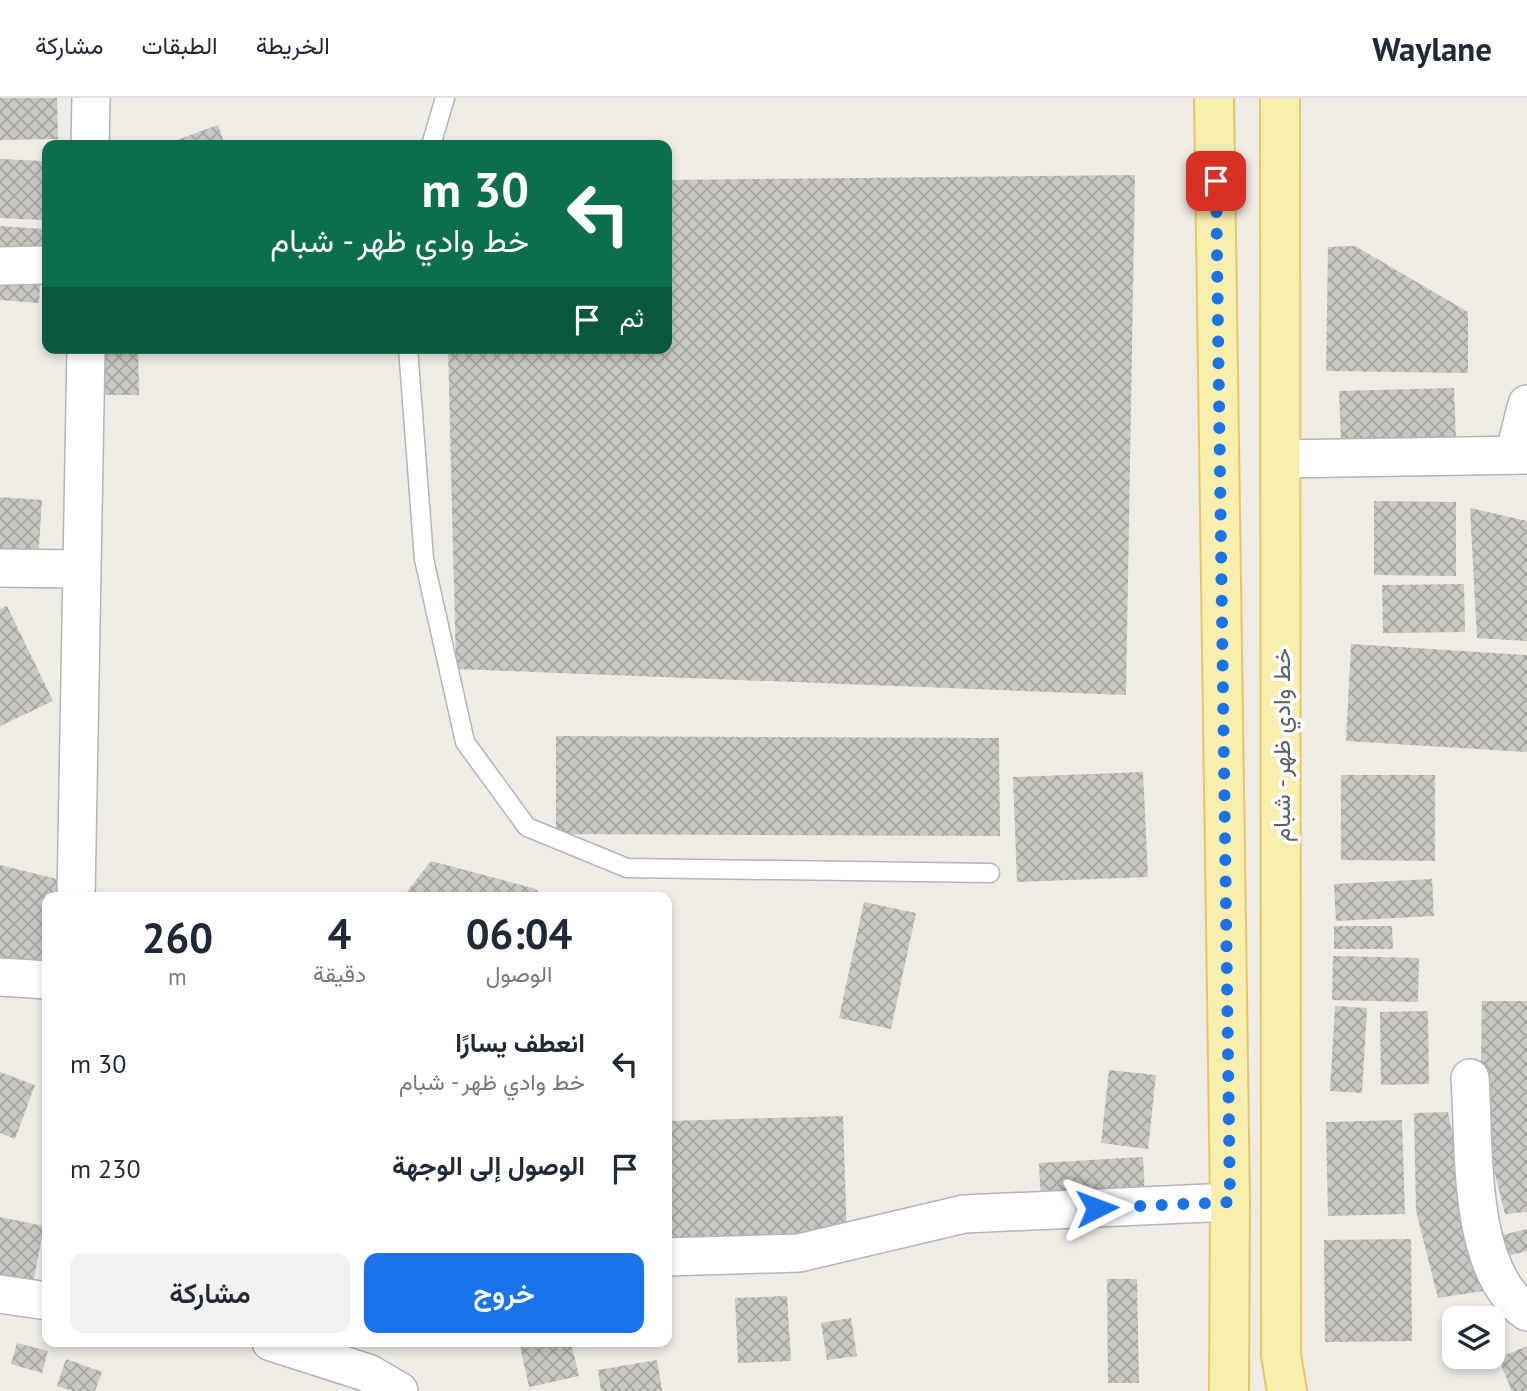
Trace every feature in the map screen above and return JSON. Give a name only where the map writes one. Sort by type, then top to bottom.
[{"type":"main road","points":[[1214,98],[1230,1202],[1229,1391]]},
{"type":"main road","name":"خط وادي ظهر - شبام","points":[[1280,98],[1282,1356],[1287,1391]]},
{"type":"street","points":[[90,140],[91,98]]},
{"type":"street","points":[[0,266],[42,265]]},
{"type":"street","points":[[76,892],[86,354]]},
{"type":"street","points":[[1281,459],[1521,455],[1527,404]]},
{"type":"street","points":[[0,568],[80,569]]},
{"type":"street","points":[[0,977],[42,980]]},
{"type":"street","points":[[1471,1077],[1481,1236],[1510,1301],[1527,1312]]},
{"type":"street","points":[[672,1257],[799,1253],[964,1214],[1230,1202]]},
{"type":"street","points":[[0,1294],[42,1300]]},
{"type":"street","points":[[291,1347],[368,1373],[399,1391]]},
{"type":"lane","points":[[432,140],[445,98]]},
{"type":"lane","points":[[408,354],[424,559],[465,742],[527,827],[627,868],[990,873]]},
{"type":"building","points":[[0,98],[57,98],[58,139],[0,140]]},
{"type":"building","points":[[218,125],[223,140],[177,140]]},
{"type":"building","points":[[0,159],[42,161],[42,220],[0,218]]},
{"type":"building","points":[[1135,175],[1126,695],[456,669],[448,354],[672,354],[672,180]]},
{"type":"building","points":[[0,226],[42,229],[39,303],[0,300]]},
{"type":"building","points":[[1355,246],[1468,312],[1468,373],[1326,371],[1328,247]]},
{"type":"building","points":[[93,354],[138,354],[139,395],[94,395]]},
{"type":"building","points":[[1454,388],[1456,440],[1341,442],[1339,391]]},
{"type":"building","points":[[0,497],[42,500],[38,562],[0,560]]},
{"type":"building","points":[[1374,501],[1456,502],[1456,576],[1374,575]]},
{"type":"building","points":[[1470,508],[1527,521],[1527,641],[1477,638]]},
{"type":"building","points":[[1464,584],[1465,632],[1383,633],[1382,585]]},
{"type":"building","points":[[7,606],[53,701],[0,726],[0,609]]},
{"type":"building","points":[[1351,644],[1527,655],[1527,752],[1346,741]]},
{"type":"building","points":[[556,736],[999,738],[1000,836],[556,834]]},
{"type":"building","points":[[1143,772],[1148,877],[1017,882],[1013,777]]},
{"type":"building","points":[[1341,775],[1435,775],[1435,861],[1341,860]]},
{"type":"building","points":[[431,861],[536,889],[538,892],[407,892]]},
{"type":"building","points":[[0,865],[61,880],[58,892],[42,892],[40,969],[0,959]]},
{"type":"building","points":[[1432,879],[1434,916],[1336,921],[1334,884]]},
{"type":"building","points":[[864,902],[916,913],[891,1029],[839,1018]]},
{"type":"building","points":[[1334,926],[1392,926],[1393,949],[1334,949]]},
{"type":"building","points":[[1333,956],[1419,958],[1418,1002],[1332,1000]]},
{"type":"building","points":[[1482,1001],[1527,1001],[1527,1212],[1505,1214],[1480,1114]]},
{"type":"building","points":[[1335,1006],[1367,1008],[1362,1093],[1330,1091]]},
{"type":"building","points":[[1428,1011],[1429,1084],[1381,1085],[1380,1012]]},
{"type":"building","points":[[1109,1070],[1156,1075],[1148,1149],[1101,1143]]},
{"type":"building","points":[[0,1072],[35,1085],[15,1139],[0,1133]]},
{"type":"building","points":[[1448,1112],[1483,1291],[1438,1298],[1416,1211],[1414,1113]]},
{"type":"building","points":[[843,1116],[847,1241],[672,1246],[672,1121]]},
{"type":"building","points":[[1402,1120],[1405,1214],[1328,1216],[1326,1122]]},
{"type":"building","points":[[1143,1157],[1145,1196],[1041,1202],[1039,1163]]},
{"type":"building","points":[[0,1217],[42,1226],[32,1289],[0,1283]]},
{"type":"building","points":[[1527,1229],[1527,1251],[1507,1256],[1502,1235]]},
{"type":"building","points":[[1411,1239],[1412,1341],[1325,1342],[1324,1240]]},
{"type":"building","points":[[1107,1279],[1137,1279],[1139,1383],[1108,1383]]},
{"type":"building","points":[[787,1296],[791,1361],[738,1363],[735,1298]]},
{"type":"building","points":[[851,1318],[857,1356],[827,1360],[821,1323]]},
{"type":"building","points":[[17,1343],[48,1351],[42,1373],[11,1364]]},
{"type":"building","points":[[1527,1346],[1527,1391],[1512,1391],[1503,1369],[1505,1369],[1505,1355]]},
{"type":"building","points":[[520,1347],[572,1347],[579,1376],[529,1387]]},
{"type":"building","points":[[66,1359],[102,1372],[95,1391],[73,1391],[57,1386]]},
{"type":"building","points":[[657,1360],[662,1391],[601,1391],[598,1370]]},
{"type":"route","points":[[1097,1208],[1230,1202],[1216,181]]}]
